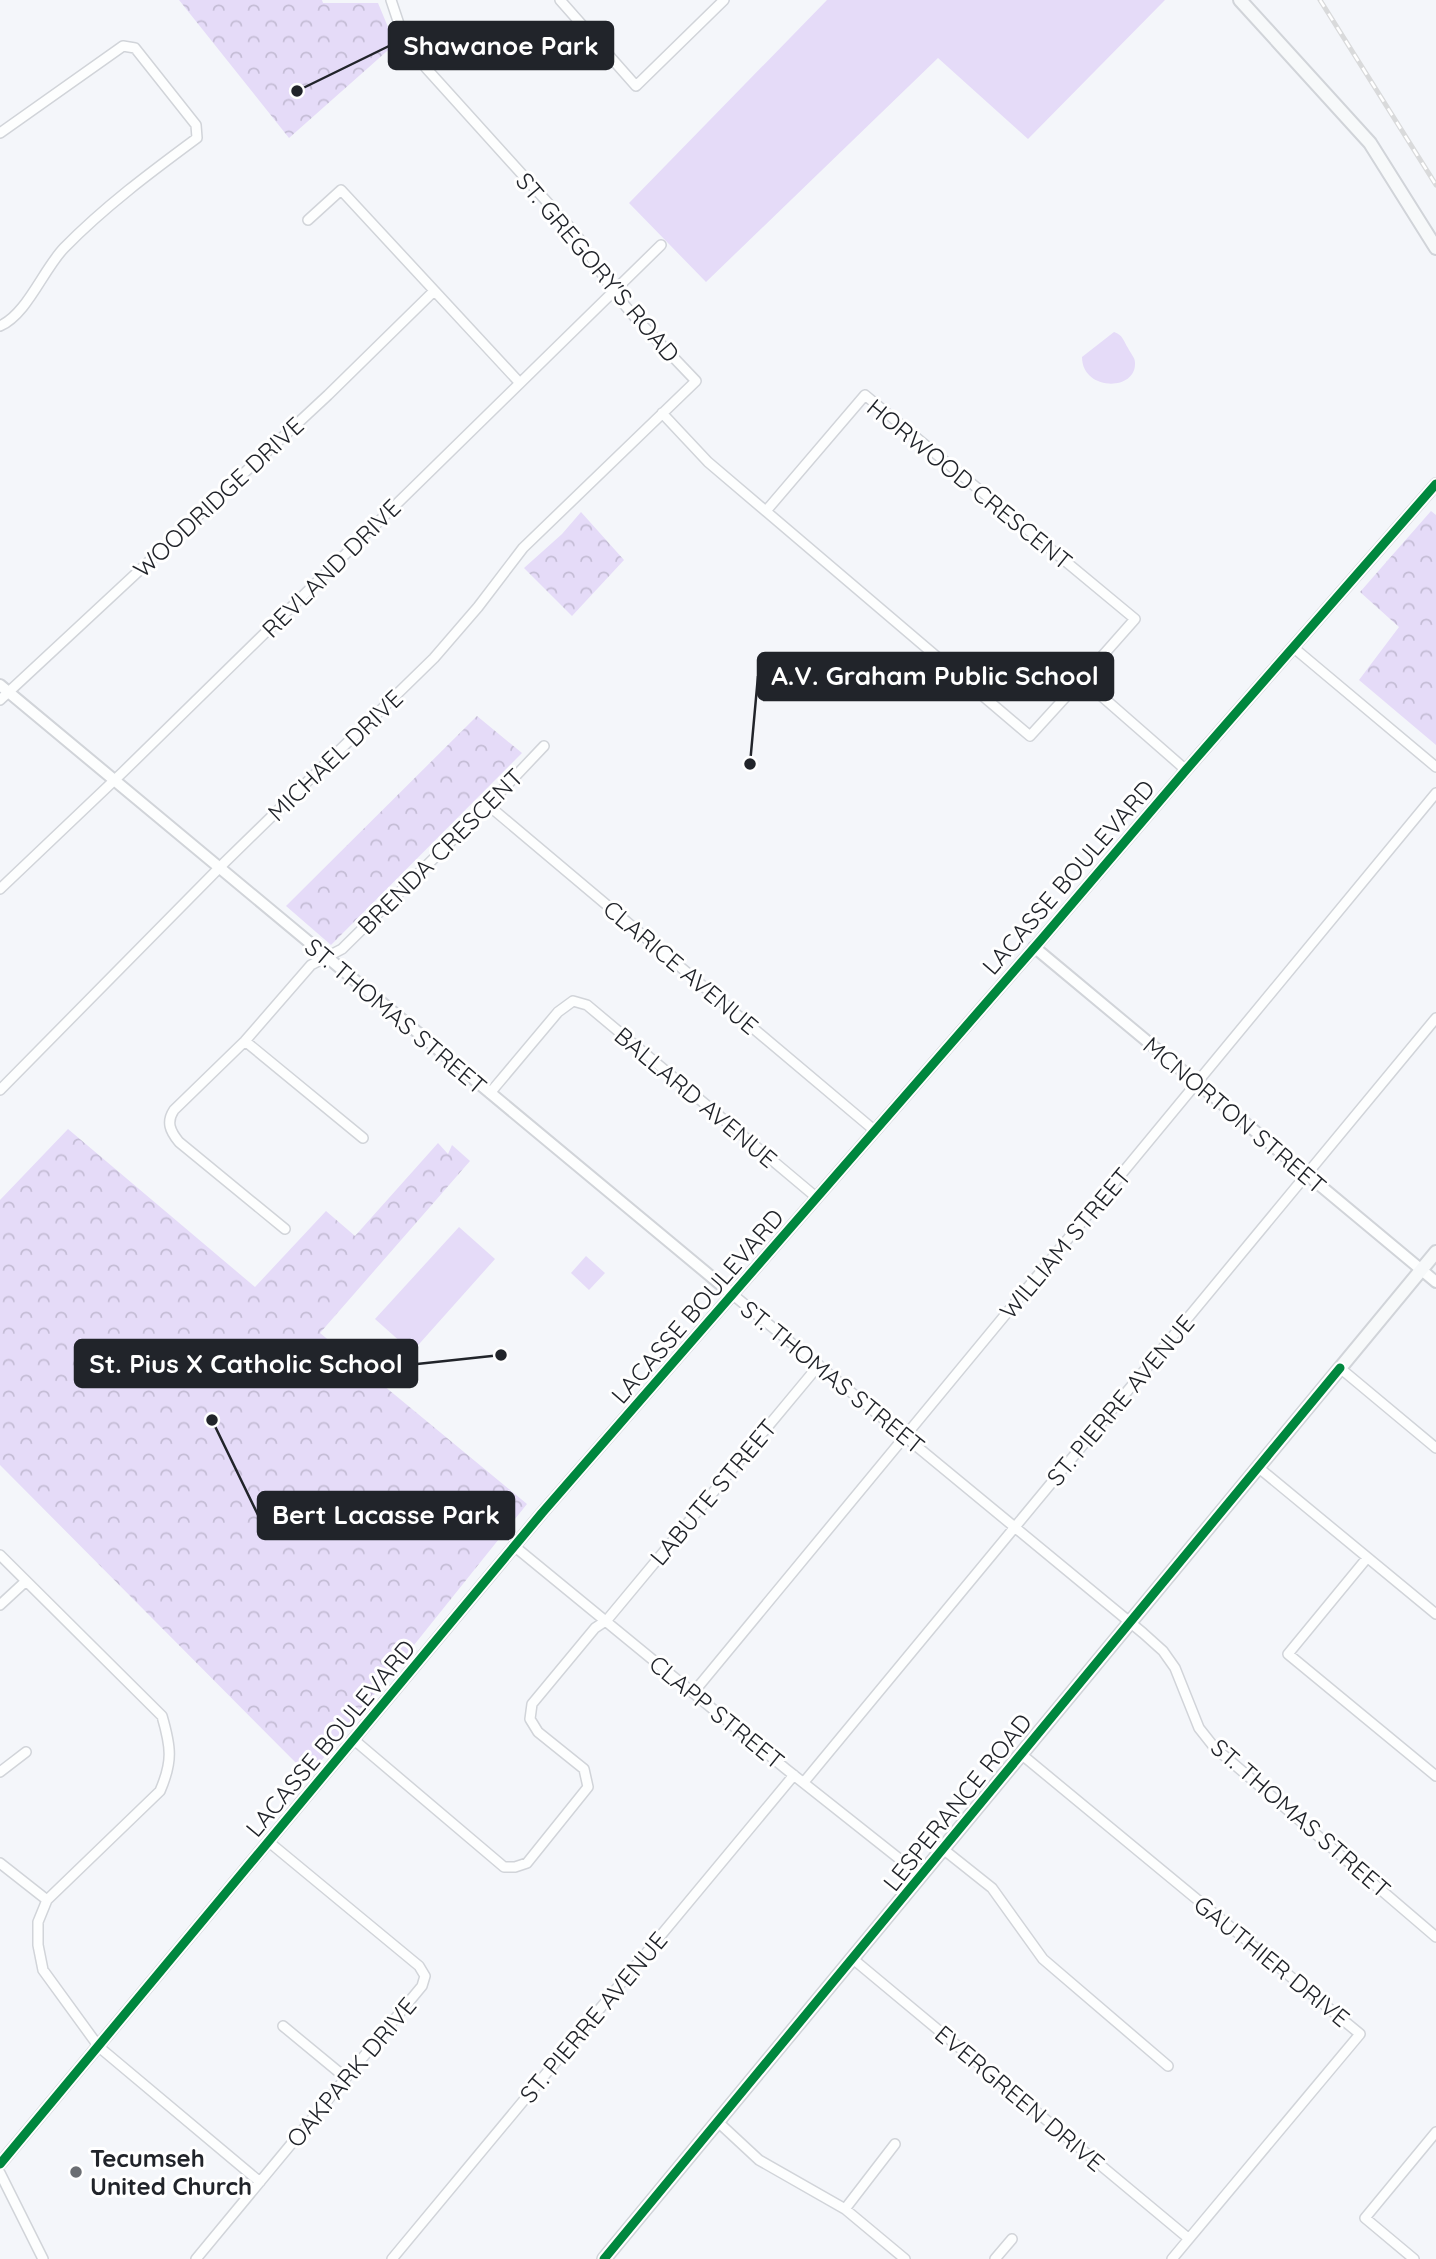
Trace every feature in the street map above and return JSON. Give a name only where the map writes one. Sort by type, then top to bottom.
[{"type":"main road","points":[[1240,0],[1370,143],[1436,248]]},
{"type":"main road","name":"LESPERANCE ROAD","points":[[604,2259],[1436,1252]]},
{"type":"street","name":"ST. GREGORY'S ROAD","points":[[391,0],[401,30],[426,68],[576,234],[613,291],[695,382],[662,413]]},
{"type":"street","points":[[560,0],[636,86],[724,0]]},
{"type":"street","points":[[0,133],[123,46],[135,48],[196,125],[197,138],[129,190],[63,249],[14,317],[0,326]]},
{"type":"street","points":[[308,220],[341,190],[519,382]]},
{"type":"street","name":"REVLAND DRIVE","points":[[0,889],[114,781],[661,245]]},
{"type":"street","name":"WOODRIDGE DRIVE","points":[[3,693],[318,404],[434,291]]},
{"type":"street","name":"HORWOOD CRESCENT","points":[[865,395],[1135,619],[1082,678],[1030,736],[766,511],[865,395]]},
{"type":"street","points":[[662,413],[708,462],[766,511]]},
{"type":"street","name":"MICHAEL DRIVE","points":[[0,1090],[219,869],[434,658],[478,607],[523,548],[662,413]]},
{"type":"street","name":"LACASSE BOULEVARD","points":[[0,2164],[514,1546],[1436,484]]},
{"type":"street","points":[[1294,648],[1436,767]]},
{"type":"street","points":[[1082,678],[1186,770]]},
{"type":"street","name":"ST. THOMAS STREET","points":[[3,693],[114,781],[1130,1621],[1163,1651],[1175,1668],[1199,1728],[1214,1747],[1436,1937]]},
{"type":"street","name":"BRENDA CRESCENT","points":[[285,1229],[178,1142],[169,1126],[169,1117],[245,1041],[311,965],[342,949],[544,746]]},
{"type":"street","name":"WILLIAM STREET","points":[[694,1693],[1436,793]]},
{"type":"street","name":"CLARICE AVENUE","points":[[488,805],[874,1130]]},
{"type":"street","name":"MCNORTON STREET","points":[[1034,947],[1436,1282]]},
{"type":"street","name":"BALLARD AVENUE","points":[[490,1093],[558,1012],[573,1000],[587,1005],[816,1198]]},
{"type":"street","name":"ST. PIERRE AVENUE","points":[[804,1782],[1436,1018]]},
{"type":"street","points":[[245,1041],[363,1138]]},
{"type":"street","name":"LABUTE STREET","points":[[353,1739],[504,1867],[527,1863],[588,1787],[584,1769],[538,1732],[530,1719],[532,1704],[595,1628],[607,1620],[819,1365]]},
{"type":"street","points":[[1340,1368],[1436,1448]]},
{"type":"street","points":[[1259,1468],[1436,1614]]},
{"type":"street","name":"CLAPP STREET","points":[[514,1546],[921,1876]]},
{"type":"street","points":[[0,1555],[162,1716],[171,1748],[169,1772],[160,1791],[47,1900],[38,1922],[38,1945],[43,1970],[99,2047],[260,2182]]},
{"type":"street","points":[[1367,1558],[1288,1654],[1436,1776]]},
{"type":"street","points":[[0,1605],[26,1581]]},
{"type":"street","points":[[0,1772],[26,1752]]},
{"type":"street","name":"GAUTHIER DRIVE","points":[[1021,1754],[1360,2034],[1172,2259]]},
{"type":"street","name":"ST. PIERRE AVENUE","points":[[392,2259],[794,1774]]},
{"type":"street","name":"OAKPARK DRIVE","points":[[196,2259],[422,1986],[425,1976],[419,1966],[269,1842]]},
{"type":"street","points":[[943,1849],[992,1888],[1043,1959],[1168,2066]]},
{"type":"street","points":[[0,1863],[47,1900]]},
{"type":"street","name":"EVERGREEN DRIVE","points":[[853,1959],[1188,2238]]},
{"type":"street","points":[[283,2026],[346,2078]]},
{"type":"street","points":[[717,2121],[759,2160],[845,2209],[905,2259]]},
{"type":"street","points":[[1414,2259],[1365,2218],[1435,2136]]},
{"type":"street","points":[[845,2209],[895,2144]]},
{"type":"street","points":[[0,2173],[43,2259]]},
{"type":"street","points":[[995,2259],[1012,2239]]},
{"type":"green space","points":[[179,0],[322,0],[323,3],[378,3],[395,44],[289,138]]},
{"type":"green space","points":[[827,0],[1165,0],[1028,139],[938,58],[706,282],[629,203]]},
{"type":"green space","points":[[1114,332],[1122,338],[1135,363],[1133,372],[1127,379],[1109,384],[1090,376],[1084,368],[1082,357]]},
{"type":"green space","points":[[1431,511],[1436,515],[1436,745],[1359,680],[1399,627],[1360,592]]},
{"type":"green space","points":[[581,512],[624,560],[572,616],[524,568],[562,534]]},
{"type":"green space","points":[[477,716],[522,753],[331,945],[286,906]]},
{"type":"green space","points":[[68,1129],[255,1287],[326,1211],[355,1236],[438,1143],[448,1154],[452,1145],[470,1161],[320,1333],[527,1504],[309,1776],[0,1465],[0,1200]]},
{"type":"green space","points":[[459,1227],[495,1259],[412,1352],[375,1319]]},
{"type":"green space","points":[[586,1256],[605,1273],[589,1290],[571,1273]]},
{"type":"railway","points":[[1320,0],[1436,185]]},
{"type":"cycle path","points":[[0,2164],[542,1513],[1436,484]]},
{"type":"cycle path","points":[[604,2259],[1340,1368]]},
{"type":"place","name":"Shawanoe Park","points":[[297,91]]},
{"type":"place","name":"A.V. Graham Public School","points":[[750,764]]},
{"type":"place","name":"St. Pius X Catholic School","points":[[501,1355]]},
{"type":"place","name":"Bert Lacasse Park","points":[[212,1420]]},
{"type":"place","name":"Tecumseh United Church","points":[[76,2172]]}]
